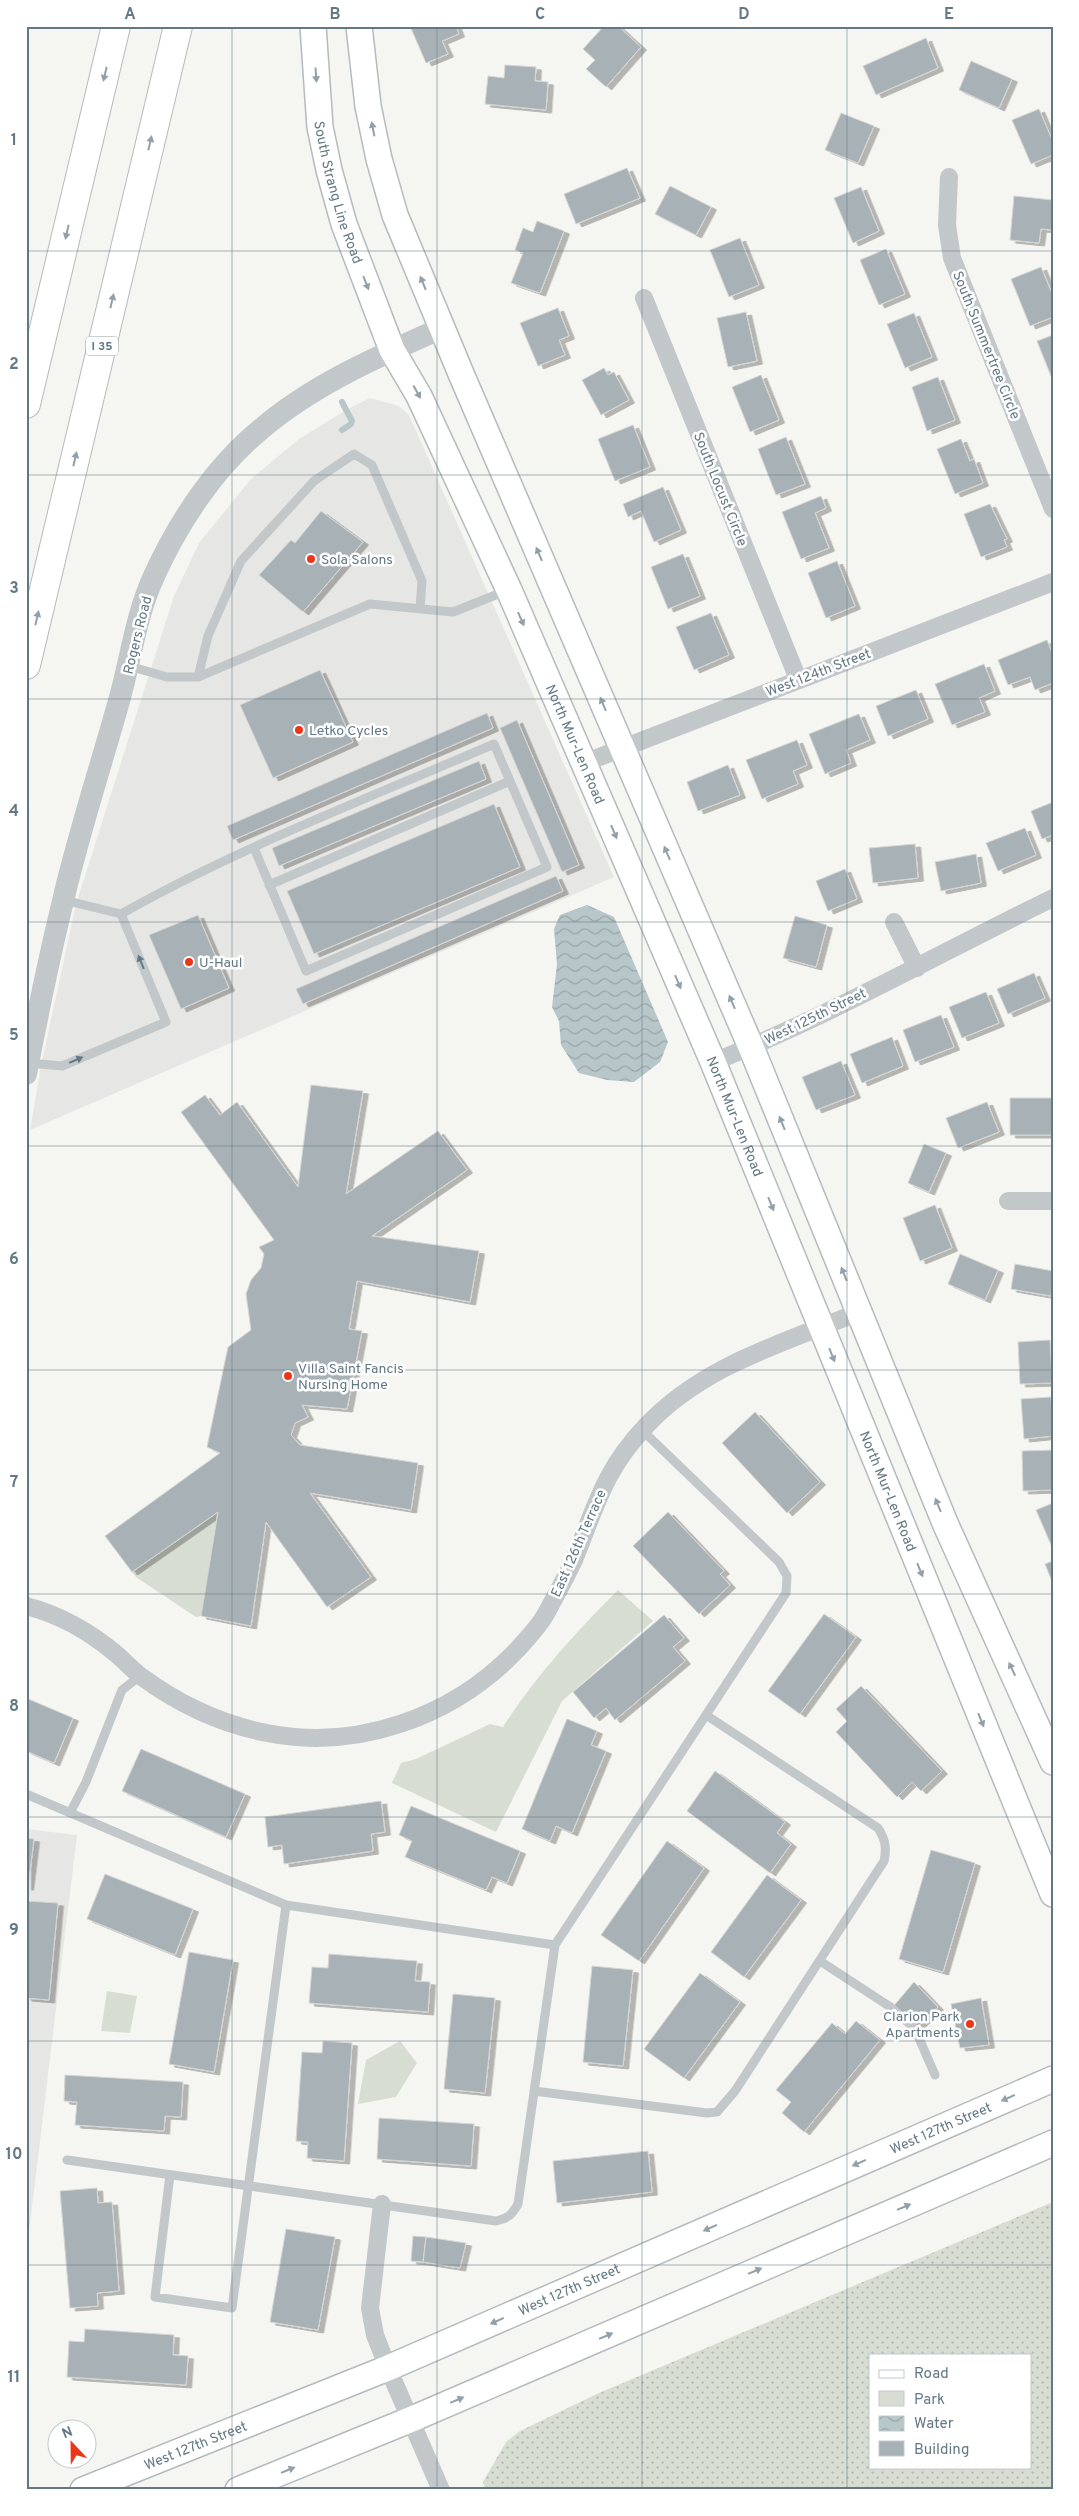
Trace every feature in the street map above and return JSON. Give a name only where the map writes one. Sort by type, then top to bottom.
[{"type":"highway","points":[[26,404],[116,26]]},
{"type":"highway","name":"I 35","points":[[26,665],[178,26]]},
{"type":"main road","name":"South Strang Line Road","points":[[314,26],[320,127],[329,170],[344,224],[392,350]]},
{"type":"main road","points":[[359,26],[368,106],[379,159],[395,215],[751,1047],[945,1522],[1053,1762]]},
{"type":"main road","name":"North Mur-Len Road","points":[[392,350],[419,396],[508,590],[713,1062],[1053,1894]]},
{"type":"main road","name":"West 127th Street","points":[[83,2490],[388,2368],[1053,2079]]},
{"type":"main road","points":[[238,2490],[412,2420],[1053,2143]]},
{"type":"street","name":"South Summertree Circle","points":[[949,177],[947,225],[952,258],[1053,509]]},
{"type":"street","name":"South Locust Circle","points":[[644,298],[798,679]]},
{"type":"street","name":"Rogers Road","points":[[27,1069],[63,900],[129,666],[141,611],[152,579],[168,547],[188,514],[229,460],[260,430],[305,396],[392,350],[442,328]]},
{"type":"street","name":"West 124th Street","points":[[584,763],[1053,582]]},
{"type":"street","name":"West 125th Street","points":[[713,1062],[751,1047],[917,968],[1052,900]]},
{"type":"street","points":[[894,922],[917,968]]},
{"type":"street","points":[[1008,1201],[1053,1201]]},
{"type":"street","name":"East 126th Terrace","points":[[26,1606],[42,1610],[81,1629],[100,1642],[140,1676],[166,1693],[218,1720],[270,1734],[298,1738],[334,1738],[362,1734],[405,1723],[432,1712],[470,1691],[494,1673],[526,1640],[545,1615],[573,1561],[598,1494],[628,1446],[677,1396],[726,1366],[859,1312]]},
{"type":"street","points":[[382,2204],[370,2308],[375,2336],[442,2490]]},
{"type":"lane","points":[[198,676],[208,636],[241,561],[314,481],[354,454],[372,465],[409,550],[422,581],[420,609]]},
{"type":"lane","points":[[129,666],[167,677],[198,676],[370,604],[453,612],[508,590]]},
{"type":"lane","points":[[63,900],[121,914],[172,885],[254,848],[494,744],[548,867],[306,971],[254,848]]},
{"type":"lane","points":[[270,885],[510,781]]},
{"type":"lane","points":[[27,1069],[62,1066],[166,1022],[121,914]]},
{"type":"lane","points":[[67,2160],[496,2220],[507,2218],[514,2213],[518,2204],[555,1946],[786,1593],[786,1576],[779,1562],[642,1430]]},
{"type":"lane","points":[[70,1812],[86,1782],[122,1690],[140,1676]]},
{"type":"lane","points":[[534,2092],[707,2113],[717,2112],[727,2103],[884,1861],[886,1851],[884,1839],[878,1828],[706,1715]]},
{"type":"lane","points":[[26,1794],[286,1905],[555,1946]]},
{"type":"lane","points":[[170,2175],[155,2297],[232,2308],[286,1905]]},
{"type":"lane","points":[[820,1961],[892,2008],[915,2029],[935,2076]]},
{"type":"shaded area","points":[[370,398],[399,406],[409,415],[614,877],[30,1130],[41,1066],[76,904],[174,596],[199,543],[251,479],[299,439],[346,410]]},
{"type":"shaded area","points":[[26,1829],[77,1835],[26,2257]]},
{"type":"green space","points":[[218,1512],[201,1616],[196,1617],[136,1577],[132,1572]]},
{"type":"green space","points":[[618,1590],[653,1621],[562,1701],[496,1832],[392,1783],[401,1763],[416,1759],[490,1724],[503,1727],[528,1691],[557,1656]]},
{"type":"green space","points":[[107,1991],[137,1996],[130,2033],[101,2031]]},
{"type":"green space","points":[[400,2041],[417,2063],[396,2097],[358,2104],[366,2060]]},
{"type":"green space","points":[[1053,2202],[1053,2490],[485,2490],[483,2482],[506,2442],[520,2431],[599,2393]]},
{"type":"water","points":[[587,905],[614,917],[668,1042],[660,1062],[634,1082],[607,1080],[579,1073],[561,1045],[559,1021],[552,1007],[557,964],[554,929],[560,915]]},
{"type":"building","points":[[410,26],[456,26],[459,34],[442,41],[448,54],[426,63]]},
{"type":"building","points":[[604,26],[618,26],[641,47],[606,87],[586,69],[595,60],[583,49]]},
{"type":"building","points":[[926,38],[938,68],[876,95],[863,66]]},
{"type":"building","points":[[971,61],[1012,79],[999,108],[959,90]]},
{"type":"building","points":[[505,65],[536,67],[535,81],[548,82],[546,110],[485,104],[488,76],[504,78]]},
{"type":"building","points":[[1039,109],[1053,142],[1053,155],[1031,164],[1012,120]]},
{"type":"building","points":[[841,113],[874,126],[858,163],[825,150]]},
{"type":"building","points":[[627,168],[640,198],[576,224],[564,194]]},
{"type":"building","points":[[670,186],[711,207],[696,235],[655,214]]},
{"type":"building","points":[[861,187],[879,231],[853,243],[834,198]]},
{"type":"building","points":[[1014,196],[1053,200],[1052,230],[1041,229],[1039,243],[1010,240]]},
{"type":"building","points":[[537,221],[564,231],[540,293],[511,283],[523,253],[515,250],[523,228],[533,232]]},
{"type":"building","points":[[740,238],[759,285],[729,297],[710,250]]},
{"type":"building","points":[[886,249],[905,294],[879,305],[860,260]]},
{"type":"building","points":[[1041,267],[1053,296],[1053,317],[1030,326],[1011,279]]},
{"type":"building","points":[[558,308],[569,336],[559,340],[565,355],[538,366],[520,323]]},
{"type":"building","points":[[746,312],[757,361],[728,367],[717,318]]},
{"type":"building","points":[[914,313],[932,357],[905,368],[887,324]]},
{"type":"building","points":[[1053,335],[1053,381],[1037,341]]},
{"type":"building","points":[[604,368],[608,375],[614,372],[629,400],[601,415],[582,380]]},
{"type":"building","points":[[761,375],[779,420],[750,432],[732,387]]},
{"type":"building","points":[[938,377],[955,420],[927,431],[912,387]]},
{"type":"building","points":[[633,425],[650,467],[615,481],[598,439]]},
{"type":"building","points":[[786,437],[805,484],[776,495],[758,449]]},
{"type":"building","points":[[961,439],[970,461],[974,459],[983,483],[955,494],[937,449]]},
{"type":"building","points":[[663,487],[681,530],[654,542],[641,511],[628,517],[623,504]]},
{"type":"building","points":[[821,496],[826,508],[815,513],[829,548],[801,559],[782,512]]},
{"type":"building","points":[[990,504],[1007,539],[1004,540],[1007,547],[981,557],[964,514]]},
{"type":"building","name":"Sola Salons","points":[[321,511],[363,542],[303,612],[259,575],[291,540],[295,543]]},
{"type":"building","points":[[683,554],[700,596],[668,609],[651,567]]},
{"type":"building","points":[[837,561],[855,606],[826,618],[808,573]]},
{"type":"building","points":[[711,613],[729,655],[694,670],[676,627]]},
{"type":"building","points":[[1047,640],[1053,655],[1053,683],[1035,690],[1030,677],[1008,685],[998,660]]},
{"type":"building","points":[[984,664],[995,691],[979,698],[985,712],[952,725],[935,684]]},
{"type":"building","name":"Letko Cycles","points":[[320,670],[353,742],[273,778],[240,705]]},
{"type":"building","points":[[916,690],[928,719],[888,736],[876,706]]},
{"type":"building","points":[[487,713],[493,728],[233,840],[227,826]]},
{"type":"building","points":[[859,714],[870,740],[846,750],[851,763],[825,774],[809,734]]},
{"type":"building","points":[[517,720],[579,865],[562,872],[500,728]]},
{"type":"building","points":[[797,740],[807,765],[793,771],[798,784],[762,799],[746,760]]},
{"type":"building","points":[[479,761],[486,779],[279,866],[272,848]]},
{"type":"building","points":[[728,765],[740,795],[698,811],[687,782]]},
{"type":"building","points":[[1053,802],[1053,835],[1042,839],[1031,811]]},
{"type":"building","points":[[494,804],[520,867],[314,954],[287,891]]},
{"type":"building","points":[[1025,828],[1036,855],[998,871],[986,843]]},
{"type":"building","points":[[915,844],[918,878],[873,883],[869,848]]},
{"type":"building","points":[[976,854],[981,883],[941,891],[935,862]]},
{"type":"building","points":[[845,869],[857,899],[828,911],[816,881]]},
{"type":"building","points":[[556,876],[563,891],[303,1004],[296,989]]},
{"type":"building","name":"U-Haul","points":[[198,915],[229,988],[181,1009],[149,935]]},
{"type":"building","points":[[795,916],[827,925],[816,967],[783,958]]},
{"type":"building","points":[[1034,973],[1045,998],[1008,1014],[997,989]]},
{"type":"building","points":[[986,992],[999,1023],[962,1038],[949,1007]]},
{"type":"building","points":[[941,1015],[954,1047],[915,1062],[903,1030]]},
{"type":"building","points":[[892,1037],[903,1066],[862,1083],[850,1054]]},
{"type":"building","points":[[841,1061],[855,1095],[816,1110],[802,1077]]},
{"type":"building","name":"Villa Saint Fancis Nursing Home","points":[[311,1085],[363,1091],[346,1194],[438,1131],[467,1170],[372,1236],[479,1251],[470,1302],[357,1281],[349,1329],[362,1331],[347,1409],[302,1405],[308,1417],[295,1423],[291,1435],[300,1445],[418,1463],[411,1510],[310,1493],[371,1577],[327,1607],[266,1522],[251,1626],[201,1616],[218,1512],[132,1572],[105,1536],[220,1453],[207,1447],[228,1347],[251,1330],[246,1294],[251,1280],[261,1268],[264,1254],[259,1247],[274,1240],[181,1112],[205,1095],[220,1115],[237,1102],[298,1187]]},
{"type":"building","points":[[1010,1098],[1052,1098],[1053,1135],[1010,1135]]},
{"type":"building","points":[[987,1102],[999,1132],[958,1148],[946,1118]]},
{"type":"building","points":[[924,1144],[946,1153],[929,1192],[908,1183]]},
{"type":"building","points":[[935,1205],[952,1248],[920,1261],[903,1218]]},
{"type":"building","points":[[960,1254],[998,1270],[985,1300],[948,1284]]},
{"type":"building","points":[[1015,1264],[1053,1271],[1051,1296],[1011,1289]]},
{"type":"building","points":[[1050,1340],[1052,1383],[1020,1384],[1018,1342]]},
{"type":"building","points":[[1051,1397],[1053,1436],[1024,1439],[1021,1399]]},
{"type":"building","points":[[755,1412],[820,1482],[787,1513],[722,1443]]},
{"type":"building","points":[[1053,1450],[1053,1490],[1023,1491],[1022,1451]]},
{"type":"building","points":[[1053,1503],[1053,1547],[1052,1547],[1036,1510]]},
{"type":"building","points":[[668,1512],[724,1571],[720,1574],[730,1585],[699,1614],[633,1546]]},
{"type":"building","points":[[1053,1561],[1053,1584],[1045,1564]]},
{"type":"building","points":[[824,1614],[856,1637],[800,1714],[768,1691]]},
{"type":"building","points":[[664,1615],[684,1638],[673,1647],[685,1661],[615,1720],[606,1708],[594,1718],[573,1692]]},
{"type":"building","points":[[861,1686],[942,1771],[921,1791],[912,1782],[897,1797],[836,1732],[847,1721],[836,1709]]},
{"type":"building","points":[[26,1698],[73,1718],[54,1763],[26,1751]]},
{"type":"building","points":[[567,1719],[597,1731],[591,1745],[606,1751],[572,1833],[556,1826],[550,1841],[522,1829]]},
{"type":"building","points":[[141,1749],[245,1794],[226,1837],[122,1791]]},
{"type":"building","points":[[715,1771],[785,1822],[777,1833],[791,1844],[770,1873],[687,1811]]},
{"type":"building","points":[[381,1801],[385,1832],[371,1834],[373,1851],[284,1864],[282,1845],[268,1847],[265,1817]]},
{"type":"building","points":[[411,1806],[520,1851],[507,1883],[492,1877],[486,1890],[405,1857],[412,1841],[399,1835]]},
{"type":"building","points":[[26,1838],[34,1839],[28,1887],[26,1887]]},
{"type":"building","points":[[667,1841],[704,1868],[639,1961],[601,1935]]},
{"type":"building","points":[[931,1850],[975,1863],[943,1972],[899,1959]]},
{"type":"building","points":[[105,1874],[193,1909],[175,1955],[87,1919]]},
{"type":"building","points":[[767,1875],[801,1900],[744,1977],[711,1952]]},
{"type":"building","points":[[26,1901],[58,1903],[49,2000],[26,1998]]},
{"type":"building","points":[[189,1952],[233,1960],[214,2072],[169,2064]]},
{"type":"building","points":[[329,1954],[417,1961],[415,1981],[430,1982],[428,2012],[309,2003],[312,1967],[328,1968]]},
{"type":"building","points":[[592,1966],[633,1970],[623,2066],[583,2062]]},
{"type":"building","points":[[700,1973],[740,2002],[684,2078],[644,2049]]},
{"type":"building","points":[[914,1982],[938,2007],[915,2029],[892,2008]]},
{"type":"building","points":[[453,1994],[495,1998],[485,2093],[444,2089]]},
{"type":"building","name":"Clarion Park Apartments","points":[[981,1998],[989,2045],[960,2048],[951,2004]]},
{"type":"building","points":[[856,2021],[880,2040],[804,2132],[782,2113],[791,2102],[776,2090],[832,2023],[845,2034]]},
{"type":"building","points":[[323,2041],[352,2043],[344,2161],[307,2158],[308,2142],[296,2141],[302,2052],[322,2053]]},
{"type":"building","points":[[65,2075],[183,2082],[181,2117],[165,2116],[164,2131],[75,2125],[77,2102],[64,2101]]},
{"type":"building","points":[[379,2118],[474,2124],[471,2166],[377,2159]]},
{"type":"building","points":[[648,2151],[652,2192],[557,2203],[553,2161]]},
{"type":"building","points":[[97,2188],[98,2203],[112,2202],[119,2291],[97,2293],[98,2306],[70,2308],[60,2191]]},
{"type":"building","points":[[286,2229],[335,2237],[318,2330],[270,2322]]},
{"type":"building","points":[[413,2236],[426,2237],[423,2262],[411,2261]]},
{"type":"building","points":[[426,2237],[466,2243],[460,2268],[423,2262]]},
{"type":"building","points":[[85,2329],[174,2335],[173,2355],[188,2356],[186,2385],[67,2377],[69,2341],[84,2342]]},
{"type":"waterway","points":[[342,402],[352,421],[351,424],[342,430]]},
{"type":"place","name":"Sola Salons","points":[[311,559]]},
{"type":"place","name":"Letko Cycles","points":[[299,730]]},
{"type":"place","name":"U-Haul","points":[[189,962]]},
{"type":"place","name":"Villa Saint Fancis Nursing Home","points":[[288,1376]]},
{"type":"place","name":"Clarion Park Apartments","points":[[970,2024]]}]
